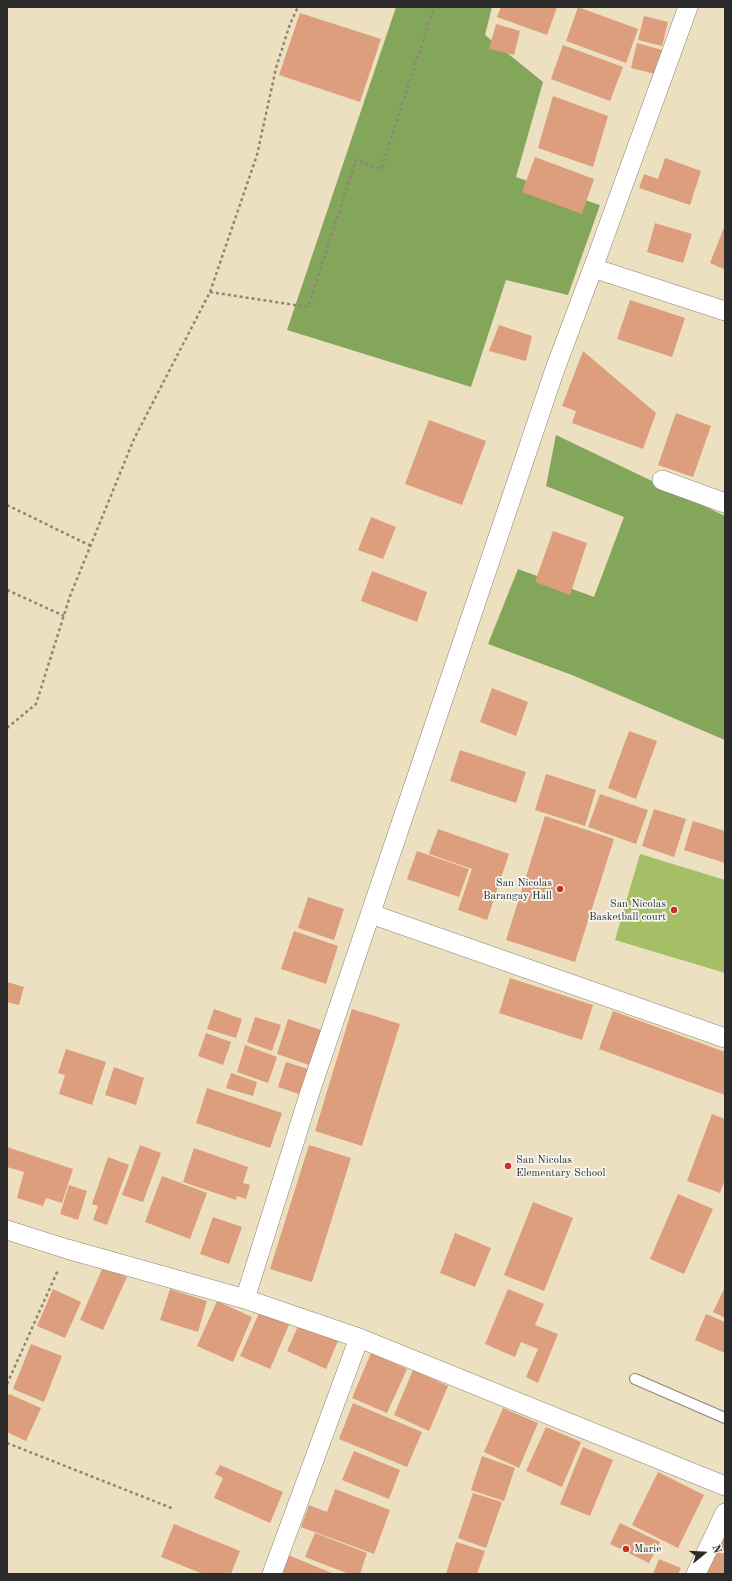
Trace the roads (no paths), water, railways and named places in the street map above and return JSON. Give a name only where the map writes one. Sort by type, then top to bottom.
[{"type":"street","points":[[245,1299],[310,1092],[555,369],[688,7]]},
{"type":"street","points":[[593,268],[725,311]]},
{"type":"street","points":[[662,480],[725,503]]},
{"type":"street","points":[[371,914],[725,1038]]},
{"type":"street","points":[[7,1230],[67,1249],[245,1299],[359,1338],[725,1486]]},
{"type":"street","points":[[272,1574],[359,1338]]},
{"type":"street","points":[[696,1574],[725,1513]]},
{"type":"lane","points":[[636,1379],[725,1418]]},
{"type":"place","name":"San Nicolas Barangay Hall","points":[[560,889]]},
{"type":"place","name":"San Nicolas Basketball court","points":[[674,910]]},
{"type":"place","name":"San Nicolas Elementary School","points":[[508,1166]]},
{"type":"place","name":"Marie","points":[[626,1549]]}]
